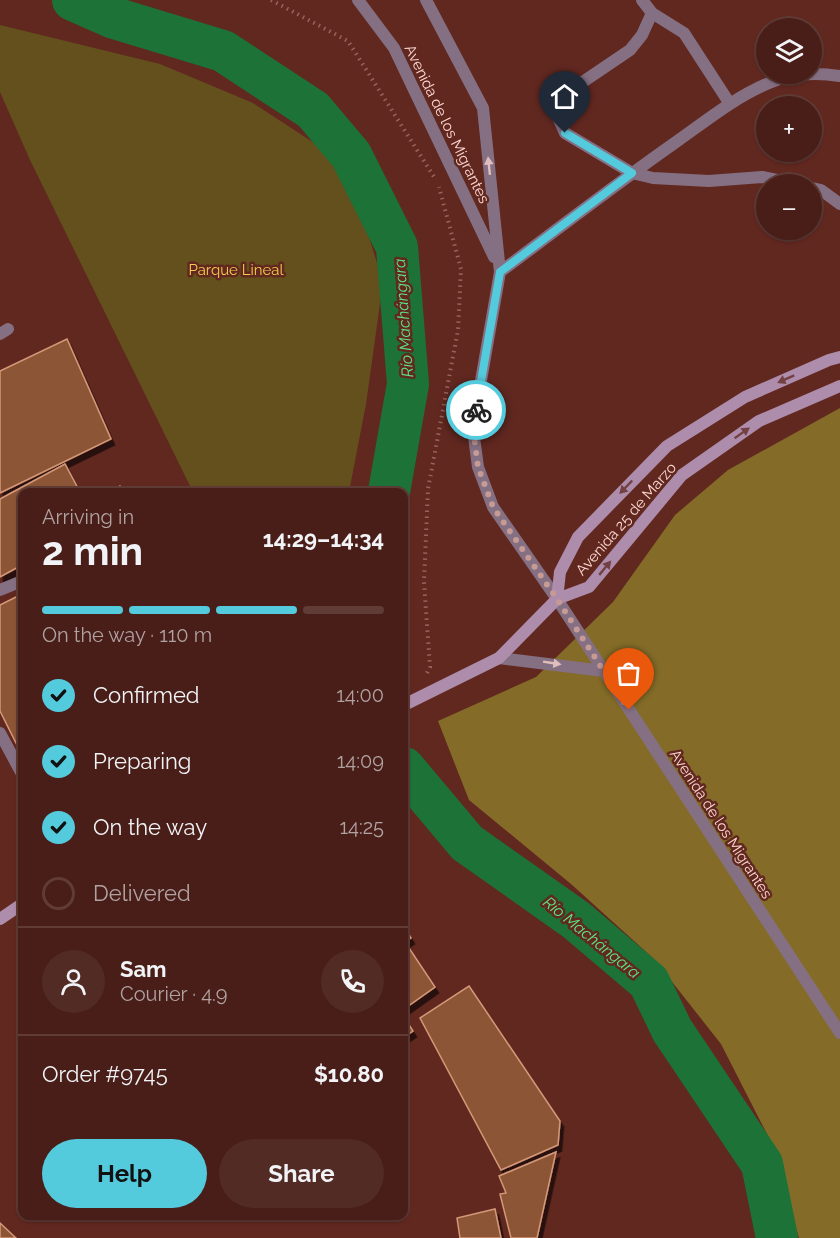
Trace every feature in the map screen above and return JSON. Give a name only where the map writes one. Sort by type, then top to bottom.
[{"type":"main road","name":"Avenida 25 de Marzo","points":[[557,599],[560,572],[578,537],[667,446],[745,397],[840,357]]},
{"type":"main road","name":"Avenida 25 de Marzo","points":[[408,703],[499,658],[557,599],[589,587],[682,475],[759,421],[840,386]]},
{"type":"main road","points":[[0,919],[18,907]]},
{"type":"street","name":"Avenida de los Migrantes","points":[[358,0],[394,48],[499,269]]},
{"type":"street","name":"Avenida de los Migrantes","points":[[426,0],[483,108],[499,269],[476,409],[474,436],[478,467],[493,507],[557,599],[840,1033]]},
{"type":"street","points":[[642,0],[652,13],[684,33],[730,104]]},
{"type":"street","points":[[652,13],[642,35],[630,50],[565,94],[556,113],[565,133],[632,173],[653,178],[709,182],[756,178]]},
{"type":"street","points":[[499,269],[730,104],[768,83],[797,74],[822,73],[840,76]]},
{"type":"street","points":[[822,191],[840,204]]},
{"type":"street","points":[[0,590],[18,582]]},
{"type":"street","points":[[499,658],[604,671]]},
{"type":"street","points":[[0,733],[18,767]]},
{"type":"path","points":[[271,0],[348,41],[438,183],[461,269],[458,330],[428,489],[424,582],[430,668],[424,678]]},
{"type":"green space","name":"Parque Lineal","points":[[0,25],[160,64],[253,103],[325,150],[362,215],[383,282],[366,404],[350,488],[191,488],[30,160],[0,92]]},
{"type":"shaded area","points":[[840,408],[840,1238],[799,1238],[767,1134],[721,1044],[654,959],[571,884],[469,800],[438,721],[536,677],[613,602],[675,515],[728,470]]},
{"type":"building","points":[[67,339],[111,439],[0,493],[0,371]]},
{"type":"building","points":[[65,464],[78,488],[20,488]]},
{"type":"building","points":[[18,489],[18,567],[0,577],[0,499]]},
{"type":"building","points":[[18,596],[18,747],[0,711],[0,605]]},
{"type":"building","points":[[408,946],[435,987],[408,1006]]},
{"type":"building","points":[[469,986],[560,1121],[558,1145],[501,1170],[420,1018]]},
{"type":"building","points":[[408,1023],[413,1031],[408,1034]]},
{"type":"building","points":[[556,1152],[537,1238],[511,1238],[500,1194],[506,1193],[499,1176]]},
{"type":"building","points":[[495,1209],[501,1238],[460,1238],[457,1218]]},
{"type":"building","points":[[0,1223],[16,1238],[0,1238]]},
{"type":"waterway","name":"Río Machángara","points":[[73,0],[114,18],[223,51],[313,110],[351,155],[397,247],[408,384],[390,488]]},
{"type":"waterway","name":"Río Machángara","points":[[408,773],[467,843],[576,920],[649,982],[672,1030],[762,1164],[777,1238]]},
{"type":"way so far","points":[[476,410],[474,436],[478,467],[493,507],[557,599],[629,710]]},
{"type":"route","points":[[476,410],[500,272],[632,173],[565,133]]}]
